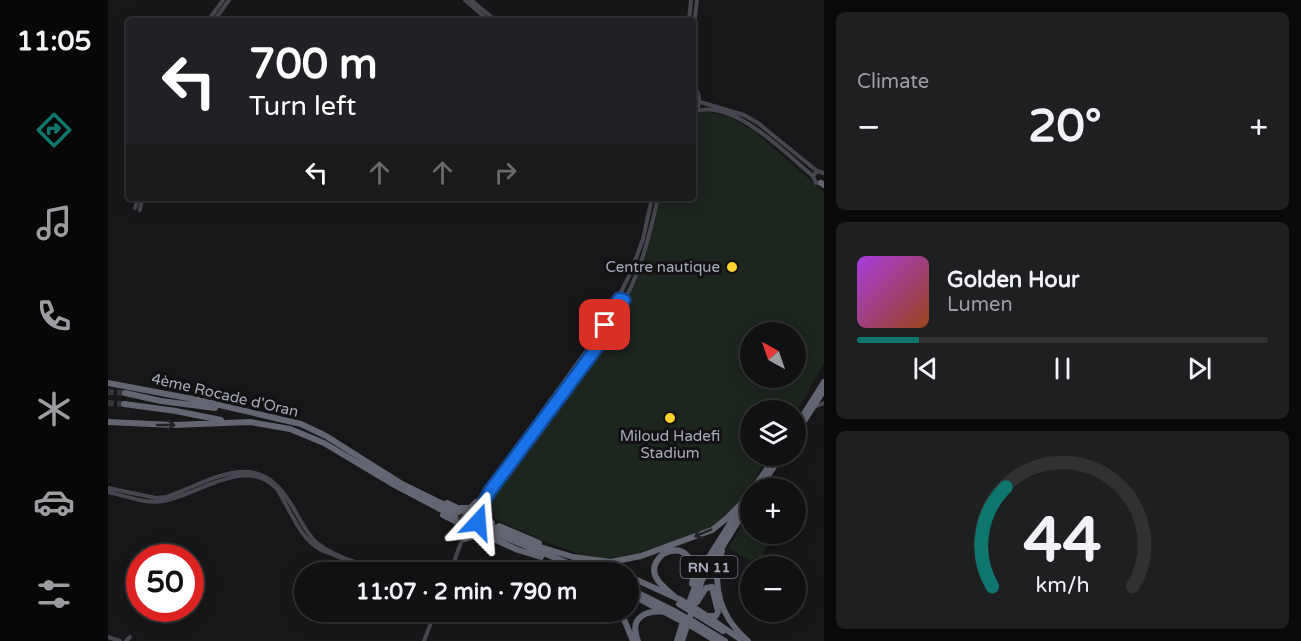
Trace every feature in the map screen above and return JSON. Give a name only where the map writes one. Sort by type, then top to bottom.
[{"type":"highway","points":[[806,411],[824,382]]},
{"type":"highway","name":"4ème Rocade d'Oran","points":[[108,383],[291,421],[319,432],[402,484],[456,514]]},
{"type":"highway","points":[[806,419],[823,392]]},
{"type":"highway","points":[[125,393],[161,401],[240,410]]},
{"type":"highway","points":[[124,404],[176,411],[229,422]]},
{"type":"highway","name":"4ème Rocade d'Oran","points":[[108,422],[173,425],[229,422],[267,423],[290,429],[324,443],[363,467],[456,514]]},
{"type":"highway","points":[[485,499],[484,514],[492,523]]},
{"type":"highway","points":[[456,514],[476,502]]},
{"type":"highway","points":[[573,557],[611,562],[641,556],[712,530],[740,506]]},
{"type":"highway","name":"RN 11","points":[[679,639],[692,591],[716,543],[740,510]]},
{"type":"highway","points":[[456,514],[468,513]]},
{"type":"highway","points":[[456,514],[463,525]]},
{"type":"highway","points":[[456,514],[464,539],[476,534],[485,534]]},
{"type":"highway","name":"RN 11","points":[[679,639],[691,626],[697,591],[740,514]]},
{"type":"highway","points":[[479,520],[492,523],[556,552]]},
{"type":"highway","points":[[479,520],[527,543],[586,562]]},
{"type":"highway","points":[[479,520],[563,562]]},
{"type":"highway","points":[[471,529],[526,553],[550,557]]},
{"type":"highway","points":[[727,537],[719,560],[718,593],[722,609],[730,623],[748,641]]},
{"type":"highway","points":[[680,602],[660,585],[654,575],[657,560],[668,551],[682,552],[692,562],[694,573],[692,591]]},
{"type":"highway","points":[[639,582],[674,596]]},
{"type":"highway","points":[[639,582],[680,602],[738,641]]},
{"type":"highway","points":[[691,626],[698,600],[705,589],[710,586],[714,590],[718,612],[716,616],[698,613]]},
{"type":"highway","points":[[639,594],[712,639]]},
{"type":"highway","points":[[639,598],[676,615]]},
{"type":"highway","points":[[638,641],[635,629],[642,616],[652,611],[667,612]]},
{"type":"highway","points":[[709,616],[743,641]]},
{"type":"highway","points":[[625,622],[633,641]]},
{"type":"highway","points":[[691,626],[724,641]]},
{"type":"main road","points":[[210,18],[223,0]]},
{"type":"main road","points":[[216,18],[229,0]]},
{"type":"main road","points":[[465,0],[486,18]]},
{"type":"main road","points":[[471,0],[492,18]]},
{"type":"main road","points":[[689,18],[691,0]]},
{"type":"main road","points":[[695,18],[697,0]]},
{"type":"main road","points":[[696,88],[700,102],[697,111],[713,111],[744,121],[758,129],[813,176],[815,182],[823,183]]},
{"type":"main road","points":[[700,102],[744,115],[758,123],[817,171],[824,173]]},
{"type":"main road","points":[[813,176],[817,171]]},
{"type":"main road","points":[[138,201],[138,209],[141,201]]},
{"type":"main road","points":[[455,562],[464,539],[471,529],[478,525],[485,499],[594,352],[621,299],[643,239],[651,201]]},
{"type":"main road","points":[[464,539],[463,516],[468,513],[588,350],[637,274],[657,201]]},
{"type":"main road","points":[[814,408],[824,403]]},
{"type":"main road","points":[[108,490],[156,498],[235,472],[259,473],[279,486],[315,542],[336,554],[359,562]]},
{"type":"main road","points":[[108,490],[160,501],[185,495],[236,475],[247,474],[258,477],[277,489],[301,530],[313,545],[351,562]]},
{"type":"main road","points":[[468,513],[474,513],[479,520]]},
{"type":"main road","points":[[463,525],[471,529]]},
{"type":"main road","points":[[424,641],[431,622]]},
{"type":"main road","points":[[108,637],[120,641]]},
{"type":"main road","points":[[126,641],[130,637]]},
{"type":"shaded area","points":[[703,111],[730,117],[754,131],[824,192],[824,363],[803,400],[740,400],[740,466],[763,466],[755,478],[740,478],[740,501],[730,513],[707,529],[687,537],[656,548],[606,559],[592,557],[549,543],[495,519],[487,511],[487,500],[593,358],[622,314],[642,265],[659,201],[696,201],[696,117]]},
{"type":"shaded area","points":[[740,530],[740,544],[768,544],[762,556],[742,556],[728,548]]},
{"type":"tunnel","points":[[108,392],[125,393]]},
{"type":"tunnel","points":[[108,403],[124,404]]},
{"type":"tunnel","points":[[462,514],[481,521]]},
{"type":"tunnel","points":[[455,517],[480,527]]},
{"type":"place","name":"Centre nautique","points":[[732,267]]},
{"type":"place","name":"Miloud Hadefi Stadium","points":[[670,418]]},
{"type":"route","points":[[478,522],[477,516],[490,491],[601,342],[624,300],[619,299],[605,325]]}]
